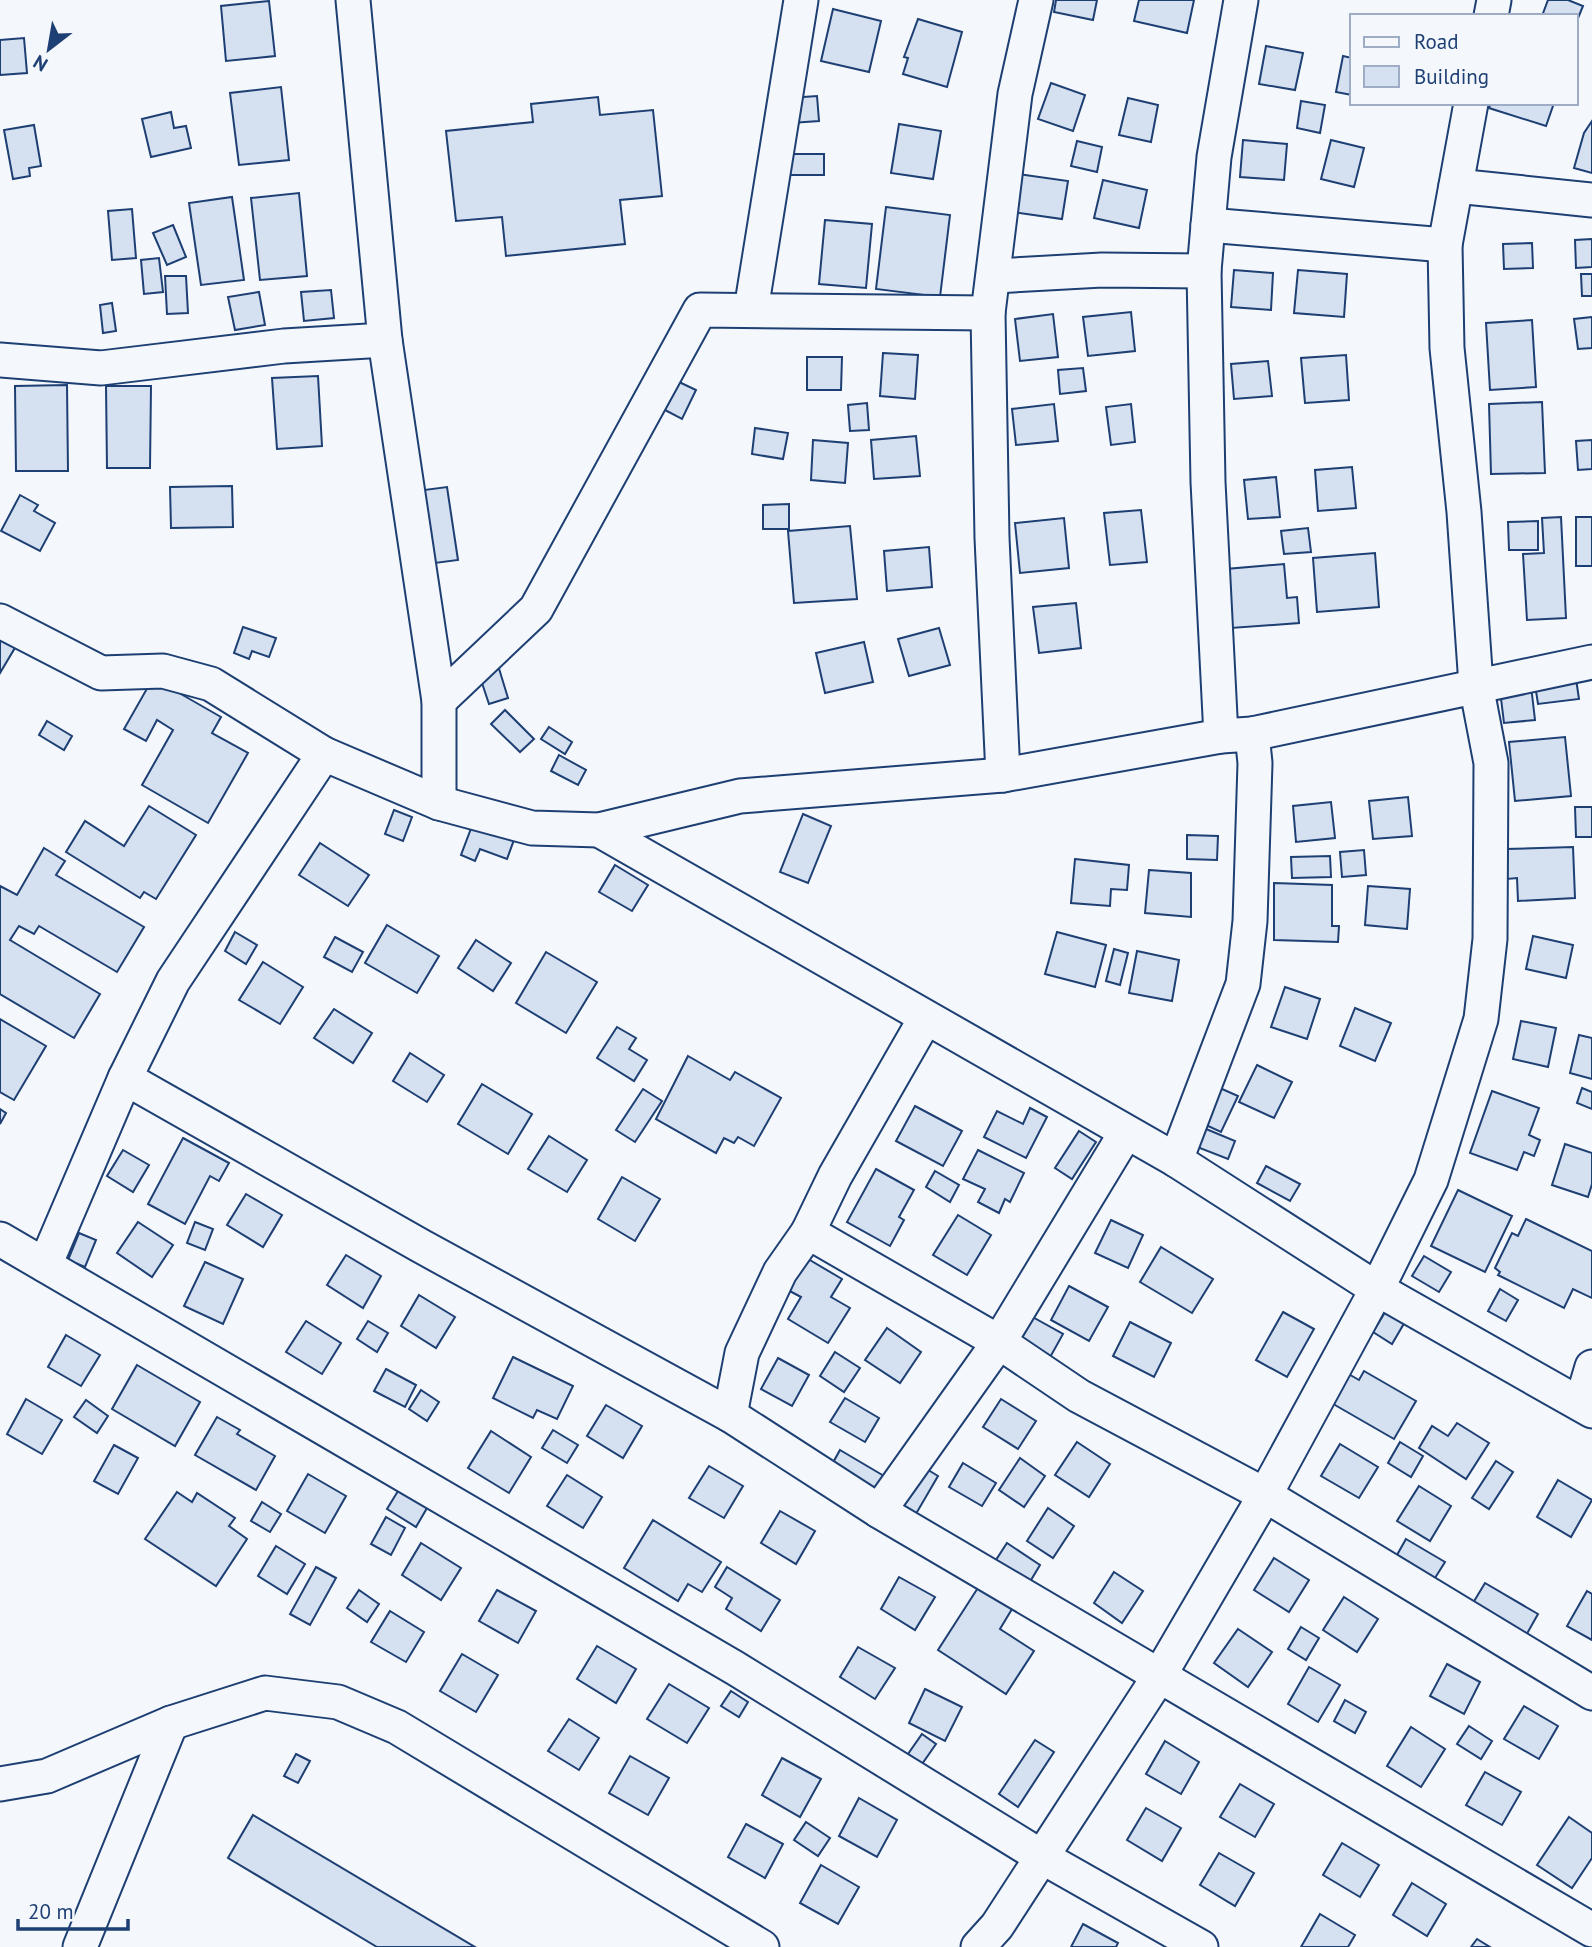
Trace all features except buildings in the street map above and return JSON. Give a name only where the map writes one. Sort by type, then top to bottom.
[{"type":"street","points":[[353,0],[385,340],[439,701],[439,803]]},
{"type":"street","points":[[751,310],[801,0]]},
{"type":"street","points":[[1003,775],[992,525],[988,313],[995,276],[1001,188],[1013,108],[1036,0]]},
{"type":"street","points":[[1176,1160],[1243,984],[1250,921],[1255,763],[1237,735],[1209,482],[1203,271],[1214,157],[1241,0]]},
{"type":"street","points":[[978,1947],[997,1926],[1158,1678],[1265,1495],[1377,1289],[1431,1180],[1481,1019],[1490,939],[1491,763],[1476,685],[1464,512],[1447,348],[1446,246],[1471,105]]},
{"type":"street","points":[[1456,186],[1592,200]]},
{"type":"street","points":[[1208,225],[1446,246]]},
{"type":"street","points":[[995,276],[1102,270],[1203,271]]},
{"type":"street","points":[[439,701],[536,609],[700,310],[988,313]]},
{"type":"street","points":[[0,360],[101,368],[284,346],[385,340]]},
{"type":"street","points":[[0,621],[101,673],[163,671],[211,684],[324,754],[439,803],[532,828],[599,831],[740,796],[1003,775],[1237,735],[1592,662]]},
{"type":"street","points":[[45,1265],[125,1078],[173,981],[324,754]]},
{"type":"street","points":[[599,831],[1125,1134],[1176,1160],[1377,1289],[1587,1408],[1592,1367]]},
{"type":"street","points":[[730,1415],[742,1353],[780,1272],[807,1232],[835,1176],[925,1019]]},
{"type":"street","points":[[125,1078],[421,1246],[730,1415],[878,1511],[1158,1678],[1501,1874],[1592,1930]]},
{"type":"street","points":[[878,1511],[999,1342],[1125,1134]]},
{"type":"street","points":[[807,1232],[999,1342],[1079,1396],[1265,1495],[1592,1693]]},
{"type":"street","points":[[0,1239],[735,1668],[1042,1857],[1201,1947]]},
{"type":"street","points":[[0,1784],[47,1776],[171,1723],[265,1693],[338,1702],[397,1727],[762,1947]]},
{"type":"street","points":[[80,1947],[171,1723]]}]
